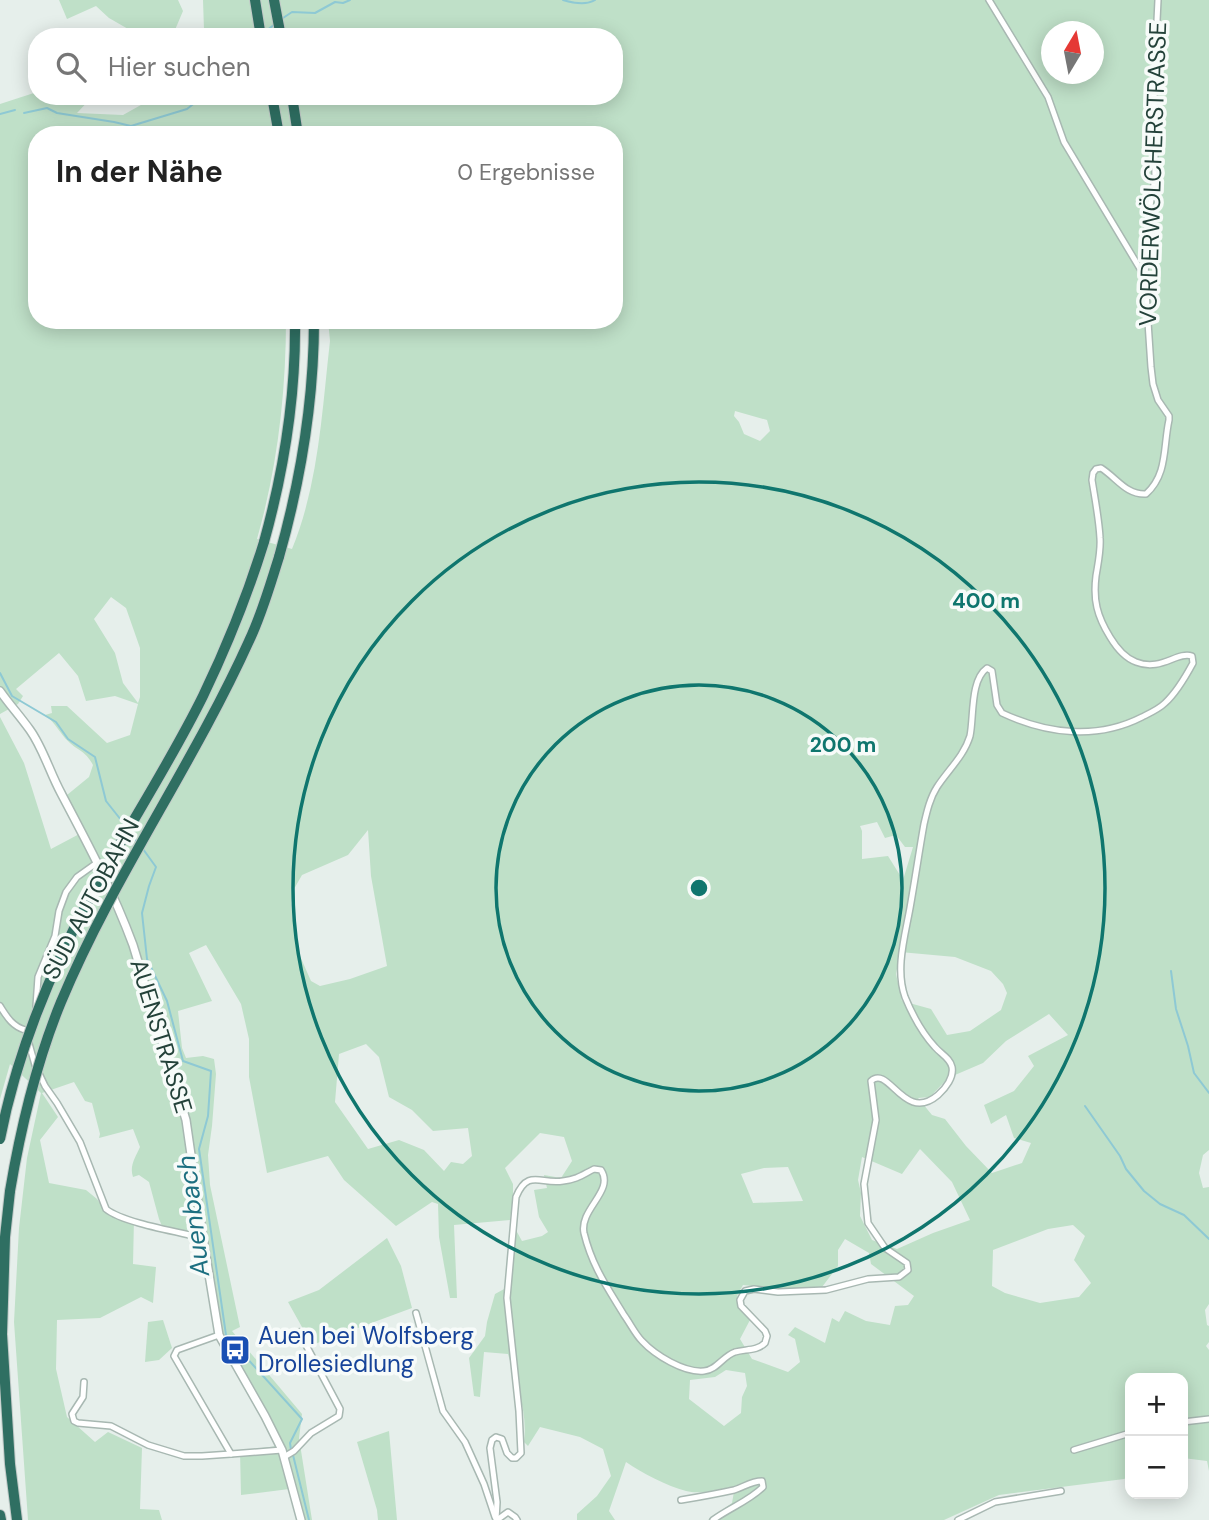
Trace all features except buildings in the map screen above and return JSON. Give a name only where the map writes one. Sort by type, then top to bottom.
[{"type":"highway","points":[[255,0],[260,28]]},
{"type":"highway","points":[[274,0],[279,28]]},
{"type":"highway","points":[[274,105],[277,126]]},
{"type":"highway","points":[[293,105],[297,126]]},
{"type":"highway","name":"SÜD AUTOBAHN","points":[[0,1139],[30,1031],[59,960],[98,883],[202,698],[247,594],[264,542],[278,485],[293,384],[295,329]]},
{"type":"highway","name":"SÜD AUTOBAHN","points":[[17,1520],[10,1464],[2,1335],[2,1286],[10,1191],[27,1106],[61,1002],[115,890],[221,700],[250,640],[279,557],[296,491],[307,431],[314,329]]},
{"type":"highway","points":[[0,1514],[1,1520]]},
{"type":"street","points":[[989,0],[1048,97],[1064,142],[1145,277]]},
{"type":"street","name":"VORDERWÖLCHERSTRASSE","points":[[496,1520],[497,1502],[490,1448],[492,1440],[496,1437],[502,1438],[507,1453],[512,1458],[521,1453],[507,1298],[516,1197],[521,1186],[536,1179],[561,1182],[579,1178],[594,1169],[604,1173],[604,1185],[583,1226],[596,1271],[641,1341],[667,1360],[688,1369],[703,1371],[713,1368],[734,1352],[757,1348],[765,1343],[765,1331],[741,1306],[740,1300],[745,1291],[826,1290],[868,1279],[899,1277],[908,1270],[907,1263],[885,1248],[868,1223],[864,1184],[876,1120],[871,1081],[878,1077],[884,1078],[909,1100],[924,1103],[944,1089],[952,1075],[949,1059],[935,1047],[914,1016],[904,995],[901,965],[924,824],[935,789],[963,752],[969,739],[979,677],[987,668],[992,671],[1002,713],[1028,725],[1046,729],[1090,732],[1130,724],[1160,707],[1170,697],[1193,661],[1192,656],[1187,654],[1161,664],[1146,665],[1127,657],[1115,645],[1100,620],[1094,596],[1100,539],[1093,473],[1101,468],[1127,489],[1137,494],[1146,494],[1162,472],[1166,454],[1169,416],[1160,403],[1153,384],[1145,277],[1148,216],[1155,179],[1154,83],[1158,0]]},
{"type":"street","name":"AUENSTRASSE","points":[[0,691],[31,731],[98,862],[133,945],[186,1120],[219,1335],[287,1453],[301,1520]]},
{"type":"street","points":[[25,1030],[33,1023],[36,1014],[38,977],[54,936],[66,892],[77,877],[98,862]]},
{"type":"street","points":[[0,1006],[10,1022],[25,1030]]},
{"type":"street","points":[[25,1030],[35,1065],[80,1142],[106,1209],[113,1215],[203,1238]]},
{"type":"street","points":[[416,1312],[443,1411],[465,1442],[484,1484],[491,1510],[496,1520],[508,1512],[517,1520]]},
{"type":"street","points":[[84,1382],[83,1397],[72,1414],[74,1421],[78,1423],[111,1426],[148,1445],[184,1456],[287,1453],[311,1433],[339,1416],[340,1409],[299,1332]]},
{"type":"street","points":[[219,1335],[177,1350],[174,1356],[231,1454]]},
{"type":"street","points":[[1188,1421],[1209,1419]]},
{"type":"street","points":[[1074,1450],[1125,1435]]},
{"type":"street","points":[[681,1500],[743,1488],[754,1481],[762,1481],[764,1487],[713,1520]]},
{"type":"street","points":[[958,1520],[995,1502],[1061,1491]]},
{"type":"green space","points":[[59,0],[178,0],[183,11],[176,28],[126,28],[96,6],[67,19]]},
{"type":"green space","points":[[203,0],[1209,0],[1209,1150],[1203,1155],[1199,1173],[1203,1188],[1209,1187],[1209,1304],[1205,1310],[1209,1326],[1209,1342],[1206,1346],[1209,1350],[1209,1471],[1207,1461],[1188,1459],[1188,1373],[1125,1373],[1124,1479],[999,1495],[944,1520],[708,1520],[732,1503],[735,1486],[704,1492],[686,1491],[655,1479],[626,1462],[609,1511],[615,1520],[577,1520],[577,1514],[597,1496],[611,1476],[603,1449],[580,1437],[540,1427],[528,1446],[524,1442],[523,1408],[508,1354],[484,1352],[480,1397],[474,1396],[469,1358],[485,1336],[495,1294],[506,1288],[512,1223],[522,1241],[548,1232],[539,1217],[534,1190],[547,1188],[544,1175],[561,1178],[572,1161],[564,1137],[540,1133],[505,1168],[513,1184],[510,1220],[454,1225],[457,1298],[450,1298],[439,1237],[438,1204],[432,1202],[396,1226],[344,1180],[328,1156],[267,1173],[249,1077],[249,1039],[241,1004],[206,945],[189,953],[212,1001],[178,1011],[182,1048],[186,1058],[203,1056],[214,1059],[216,1074],[208,1155],[210,1185],[240,1327],[232,1331],[302,1414],[299,1438],[312,1520],[305,1520],[297,1488],[241,1495],[240,1451],[283,1444],[268,1412],[223,1335],[206,1233],[162,1226],[149,1182],[139,1175],[133,1177],[132,1165],[140,1147],[133,1129],[99,1138],[92,1103],[85,1101],[74,1082],[42,1093],[58,1117],[40,1140],[49,1183],[86,1190],[108,1214],[134,1219],[133,1264],[156,1267],[153,1303],[141,1297],[100,1318],[57,1320],[56,1369],[67,1417],[95,1442],[108,1432],[142,1448],[140,1509],[159,1510],[162,1520],[28,1520],[14,1322],[19,1228],[27,1158],[41,1093],[10,1064],[0,1099],[0,717],[24,763],[51,849],[85,831],[67,795],[89,777],[93,765],[45,715],[52,713],[51,706],[67,706],[107,743],[130,735],[138,704],[115,696],[86,701],[78,676],[59,653],[16,689],[23,696],[18,704],[0,714],[0,104],[28,95],[28,105],[85,105],[77,113],[123,115],[141,105],[623,105],[623,28],[204,28]],"holes":[[[28,126],[623,126],[623,329],[329,329],[330,341],[318,446],[308,498],[292,549],[257,539],[270,486],[279,431],[286,329],[28,329]],[[735,411],[767,420],[770,431],[760,441],[744,434],[734,416]],[[111,597],[126,608],[140,648],[138,703],[123,683],[115,653],[94,619]],[[877,822],[885,838],[896,835],[905,847],[913,847],[903,880],[888,856],[862,859],[860,826]],[[368,830],[371,876],[387,966],[320,986],[311,981],[296,947],[291,903],[294,889],[302,875],[348,855]],[[900,952],[955,957],[991,971],[1007,993],[1001,1010],[970,1031],[947,1035],[931,1009],[902,1001],[896,974]],[[1049,1014],[1068,1035],[1028,1056],[1034,1066],[1014,1091],[984,1105],[991,1124],[1006,1115],[1014,1138],[1031,1143],[1022,1163],[992,1173],[945,1119],[932,1115],[918,1098],[930,1097],[948,1078],[983,1063],[1006,1041]],[[366,1044],[379,1057],[389,1097],[412,1110],[433,1131],[468,1128],[472,1156],[463,1164],[451,1162],[444,1171],[424,1150],[399,1140],[368,1149],[335,1102],[339,1054]],[[920,1149],[952,1182],[970,1220],[897,1249],[872,1240],[860,1216],[861,1193],[858,1180],[862,1157],[902,1174]],[[788,1167],[803,1201],[753,1203],[741,1174],[764,1168]],[[1073,1225],[1085,1236],[1074,1260],[1091,1283],[1079,1297],[1040,1303],[1005,1293],[992,1286],[993,1250],[1048,1229]],[[845,1239],[869,1253],[871,1264],[914,1296],[908,1305],[895,1306],[890,1325],[866,1321],[845,1311],[839,1322],[832,1318],[825,1343],[795,1327],[788,1335],[795,1339],[800,1362],[788,1372],[752,1359],[740,1339],[750,1320],[740,1308],[737,1296],[743,1285],[781,1289],[822,1287],[838,1266],[838,1250]],[[726,1370],[745,1373],[747,1386],[742,1397],[741,1413],[724,1426],[689,1399],[690,1380],[715,1377]]]},
{"type":"green space","points":[[387,1238],[401,1266],[412,1308],[312,1345],[288,1302],[319,1290]]},
{"type":"green space","points":[[163,1320],[172,1348],[159,1360],[145,1362],[148,1322]]},
{"type":"green space","points":[[389,1431],[397,1520],[378,1520],[357,1442]]},
{"type":"waterway","points":[[283,18],[292,12],[315,13],[335,2],[350,0]]},
{"type":"waterway","points":[[563,0],[580,3],[595,0]]},
{"type":"waterway","points":[[270,28],[275,24]]},
{"type":"waterway","points":[[131,126],[187,109],[192,105]]},
{"type":"waterway","points":[[24,113],[47,108],[57,113],[131,126]]},
{"type":"waterway","points":[[0,114],[15,110]]},
{"type":"waterway","name":"Auenbach","points":[[0,673],[12,696],[56,722],[68,739],[95,757],[106,801],[125,825]]},
{"type":"waterway","name":"Auenbach","points":[[130,832],[137,842]]},
{"type":"waterway","name":"Auenbach","points":[[143,849],[156,867],[142,913],[147,959],[167,1001],[183,1061],[211,1071],[208,1116],[199,1149],[226,1335],[302,1419],[290,1443],[291,1450]]},
{"type":"waterway","points":[[1171,971],[1176,1009],[1194,1073],[1209,1093]]},
{"type":"waterway","points":[[1085,1106],[1126,1169],[1144,1191],[1160,1204],[1184,1215],[1209,1239]]},
{"type":"waterway","name":"Auenbach","points":[[293,1455],[309,1520]]},
{"type":"place","name":"Auen bei Wolfsberg Drollesiedlung","points":[[235,1350]]}]
